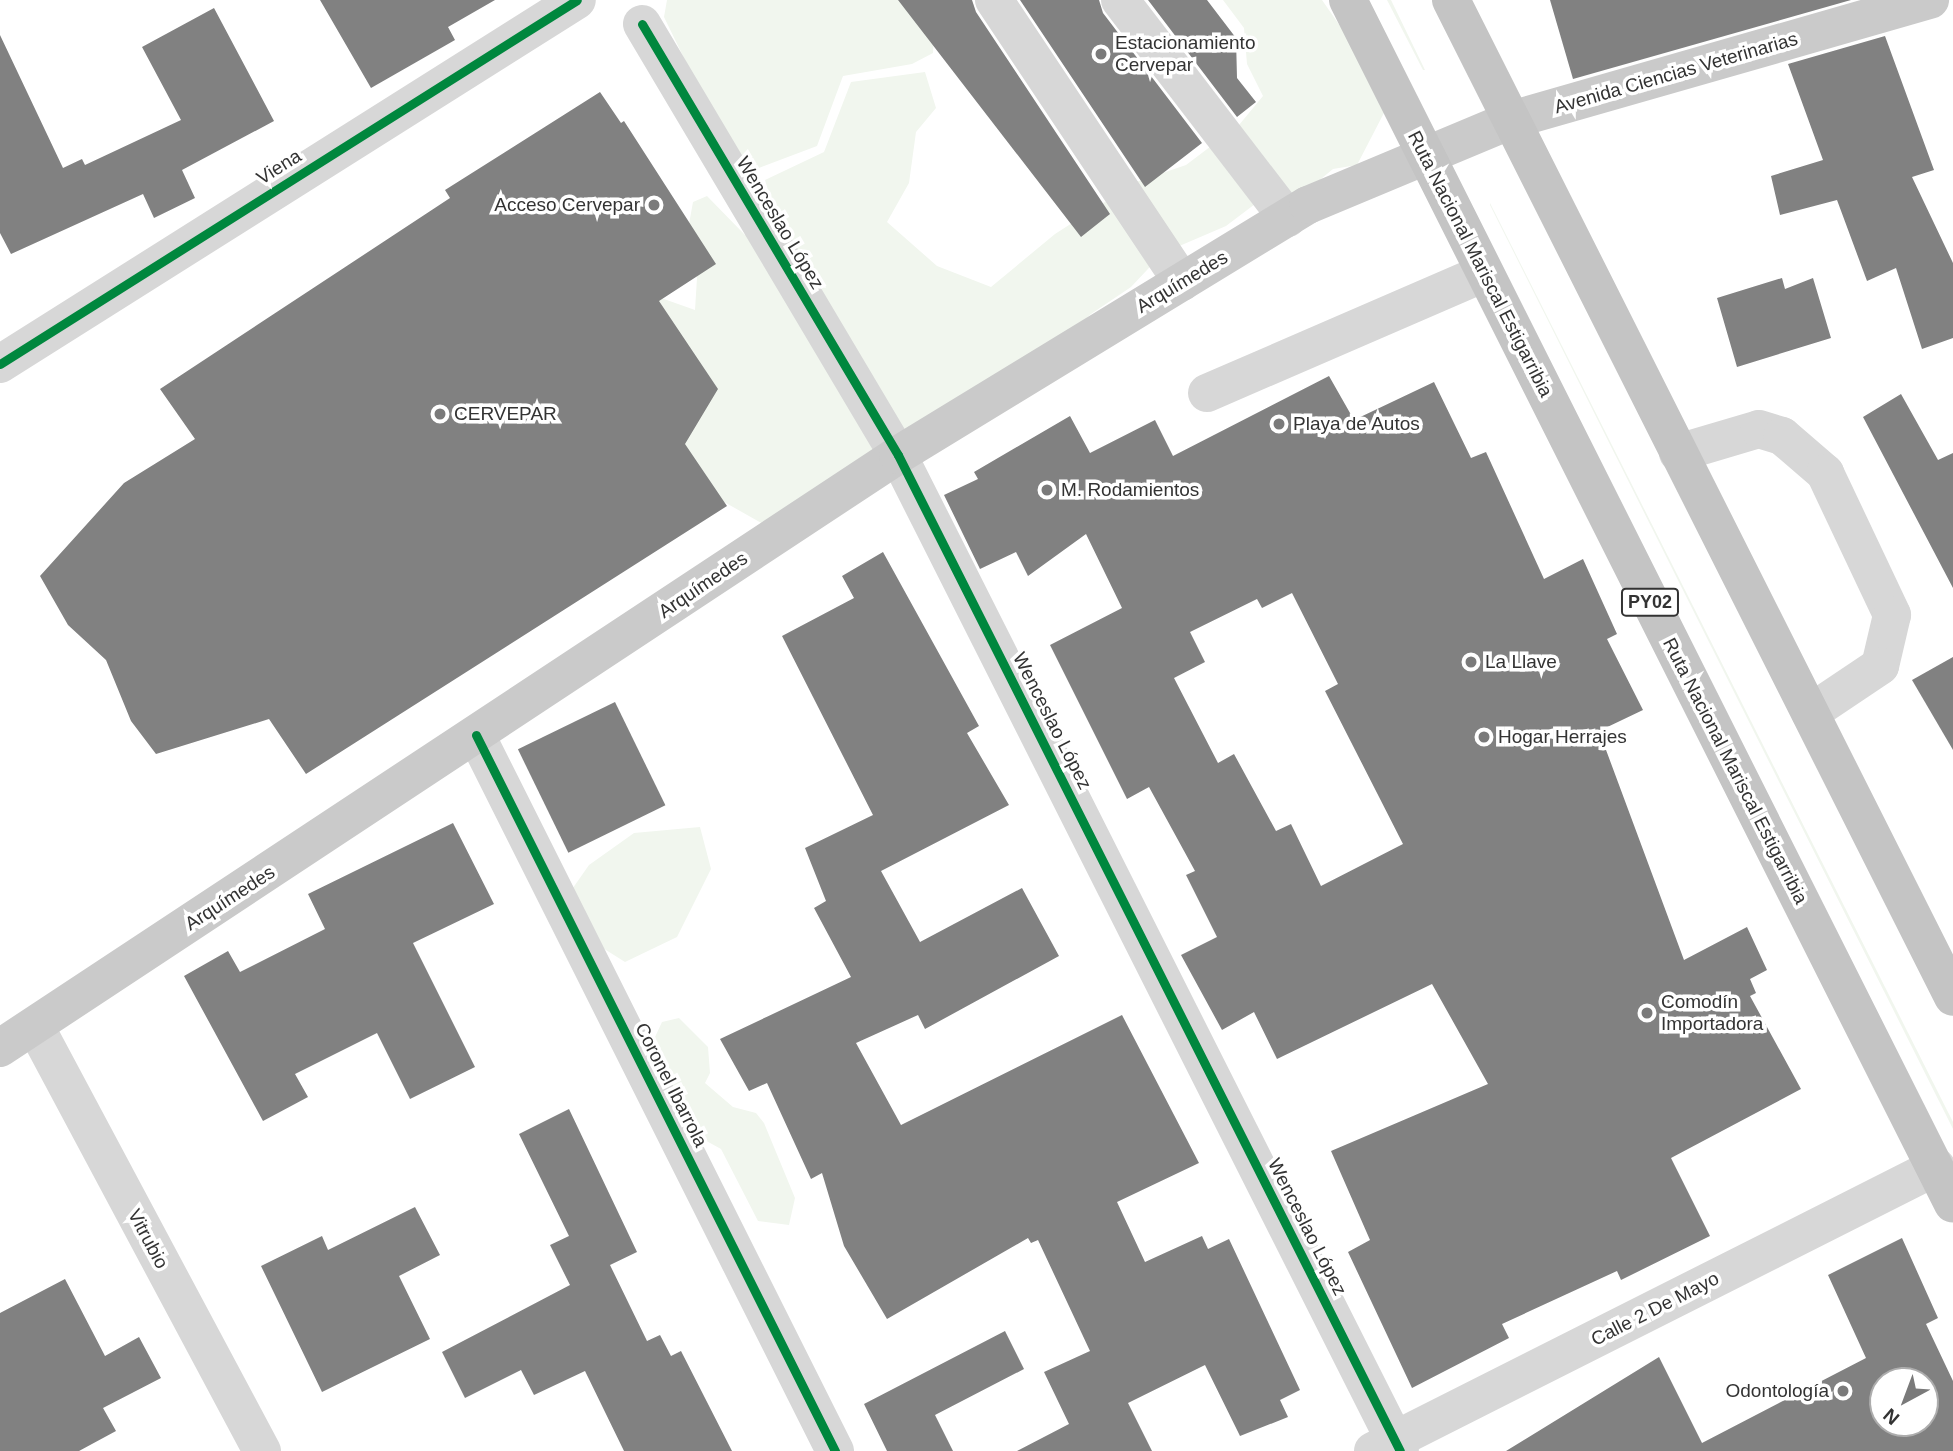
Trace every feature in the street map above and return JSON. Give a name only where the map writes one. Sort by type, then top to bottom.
[{"type":"highway","name":"Ruta Nacional Mariscal Estigarribia","points":[[1348,0],[1953,1203]]},
{"type":"highway","points":[[1451,0],[1953,997]]},
{"type":"main road","name":"Avenida Ciencias Veterinarias","points":[[1424,153],[1511,120],[1930,0]]},
{"type":"main road","name":"Arquímedes","points":[[0,1048],[898,454],[1287,218],[1424,153]]},
{"type":"street","name":"Viena","points":[[0,364],[577,0]]},
{"type":"street","points":[[994,0],[1182,282]]},
{"type":"street","points":[[1120,0],[1287,218]]},
{"type":"street","name":"Wenceslao López","points":[[642,24],[898,454],[1390,1447]]},
{"type":"street","points":[[1207,393],[1484,273]]},
{"type":"street","points":[[1678,453],[1759,429],[1782,436],[1825,473],[1892,615],[1880,666],[1810,713]]},
{"type":"street","name":"Coronel Ibarrola","points":[[476,735],[835,1451]]},
{"type":"street","name":"Vitrubio","points":[[35,1026],[262,1451]]},
{"type":"street","name":"Calle 2 De Mayo","points":[[1390,1447],[1936,1167]]},
{"type":"shaded area","points":[[667,0],[968,0],[934,35],[933,53],[912,64],[843,76],[817,146],[751,171],[700,91],[664,17]]},
{"type":"shaded area","points":[[1223,0],[1322,0],[1365,62],[1386,109],[1357,165],[1333,169],[1304,193],[1259,201],[1226,226],[1163,253],[1131,287],[1091,314],[1043,358],[765,525],[662,467],[647,293],[695,310],[697,278],[685,246],[693,202],[707,196],[745,235],[776,217],[765,180],[824,152],[851,82],[925,72],[936,108],[916,132],[909,183],[887,222],[937,266],[991,287],[1055,234],[1136,182],[1186,165],[1239,125],[1263,96],[1247,64],[1244,28]]},
{"type":"shaded area","points":[[1387,0],[1391,0],[1425,70],[1423,70]]},
{"type":"shaded area","points":[[1490,205],[1953,1122],[1953,1129]]},
{"type":"shaded area","points":[[700,827],[711,869],[677,937],[625,962],[579,933],[568,895],[589,865],[634,833]]},
{"type":"shaded area","points":[[679,1018],[708,1047],[710,1073],[705,1083],[733,1107],[756,1113],[764,1123],[795,1198],[789,1225],[758,1221],[721,1149],[701,1138],[662,1077],[649,1050],[662,1022]]},
{"type":"building","points":[[320,0],[495,0],[448,27],[455,40],[371,88]]},
{"type":"building","points":[[898,0],[972,0],[976,12],[1110,214],[1081,237]]},
{"type":"building","name":"Estacionamiento Cervepar","points":[[1020,0],[1099,0],[1103,13],[1202,143],[1145,187]]},
{"type":"building","name":"Estacionamiento Cervepar","points":[[1148,0],[1207,0],[1236,38],[1237,78],[1256,102],[1237,117]]},
{"type":"building","points":[[1550,0],[1851,0],[1573,79]]},
{"type":"building","points":[[214,8],[274,121],[182,170],[195,198],[154,218],[143,194],[11,254],[0,233],[0,35],[63,168],[82,159],[85,165],[181,120],[142,47]]},
{"type":"building","points":[[1885,36],[1934,170],[1912,177],[1953,263],[1953,338],[1922,349],[1896,268],[1867,281],[1837,200],[1780,215],[1771,176],[1823,160],[1788,64]]},
{"type":"building","name":"CERVEPAR","points":[[600,92],[621,123],[624,121],[716,264],[659,301],[718,389],[685,444],[727,506],[306,774],[269,719],[156,754],[131,721],[106,660],[68,625],[40,576],[124,483],[195,439],[160,389],[450,198],[445,190]]},
{"type":"building","points":[[1782,278],[1785,289],[1813,278],[1831,338],[1737,367],[1717,298]]},
{"type":"building","points":[[1329,376],[1354,420],[1434,382],[1471,458],[1486,452],[1544,579],[1583,559],[1617,634],[1607,639],[1643,710],[1599,731],[1684,960],[1747,927],[1767,970],[1750,979],[1756,993],[1750,996],[1801,1089],[1671,1158],[1710,1236],[1621,1280],[1617,1271],[1502,1324],[1509,1338],[1412,1388],[1348,1252],[1370,1240],[1331,1151],[1488,1084],[1432,984],[1277,1059],[1254,1012],[1222,1030],[1181,955],[1217,937],[1186,875],[1195,871],[1149,787],[1127,799],[1050,645],[1122,608],[1086,534],[1028,576],[1016,552],[980,569],[944,495],[978,479],[974,472],[1070,416],[1090,453],[1155,420],[1173,456]],"holes":[[[1292,593],[1338,684],[1325,691],[1403,844],[1321,886],[1291,824],[1276,831],[1234,754],[1218,763],[1174,678],[1205,662],[1190,632],[1257,599],[1262,608]]]},
{"type":"building","points":[[1901,394],[1938,460],[1953,453],[1953,588],[1863,417]]},
{"type":"building","points":[[883,552],[979,726],[967,733],[1009,805],[881,871],[920,942],[1022,888],[1059,956],[925,1029],[918,1015],[856,1043],[901,1125],[1122,1015],[1199,1163],[1117,1202],[1145,1262],[1202,1236],[1208,1249],[1229,1239],[1300,1390],[1280,1400],[1288,1417],[1240,1436],[1205,1365],[1128,1403],[1152,1451],[1017,1451],[1069,1424],[1044,1372],[1090,1351],[1038,1240],[1031,1243],[1028,1238],[887,1319],[844,1246],[822,1173],[811,1179],[767,1083],[749,1091],[720,1039],[851,977],[814,908],[826,901],[805,848],[873,815],[782,636],[854,598],[842,576]]},
{"type":"building","points":[[1953,657],[1953,750],[1912,680]]},
{"type":"building","points":[[615,702],[665,805],[568,853],[518,749]]},
{"type":"building","points":[[453,823],[494,904],[413,943],[475,1067],[410,1099],[377,1033],[295,1074],[308,1097],[263,1121],[184,976],[228,951],[240,972],[325,929],[308,894]]},
{"type":"building","points":[[569,1109],[637,1252],[610,1265],[647,1341],[660,1335],[671,1356],[681,1351],[732,1451],[624,1451],[585,1371],[534,1395],[521,1370],[465,1398],[442,1352],[570,1285],[550,1245],[569,1236],[519,1134]]},
{"type":"building","points":[[415,1207],[440,1255],[399,1276],[430,1339],[322,1392],[261,1266],[322,1236],[328,1250]]},
{"type":"building","points":[[1902,1238],[1938,1318],[1926,1324],[1953,1381],[1953,1451],[1506,1451],[1659,1357],[1702,1443],[1866,1358],[1828,1275]]},
{"type":"building","points":[[65,1279],[105,1356],[139,1337],[161,1378],[103,1408],[116,1431],[79,1451],[0,1451],[0,1313]]},
{"type":"building","points":[[1005,1331],[1024,1369],[935,1415],[953,1451],[887,1451],[864,1404]]},
{"type":"cycle path","points":[[0,364],[577,0]]},
{"type":"cycle path","points":[[642,24],[898,455],[1400,1451]]},
{"type":"cycle path","points":[[476,735],[835,1451]]},
{"type":"place","name":"Estacionamiento Cervepar","points":[[1101,54]]},
{"type":"place","name":"Acceso Cervepar","points":[[654,205]]},
{"type":"place","name":"CERVEPAR","points":[[440,414]]},
{"type":"place","name":"Playa de Autos","points":[[1279,424]]},
{"type":"place","name":"M. Rodamientos","points":[[1047,490]]},
{"type":"place","name":"La Llave","points":[[1471,662]]},
{"type":"place","name":"Hogar Herrajes","points":[[1484,737]]},
{"type":"place","name":"Comodín Importadora","points":[[1647,1013]]},
{"type":"place","name":"Odontología","points":[[1843,1391]]}]
